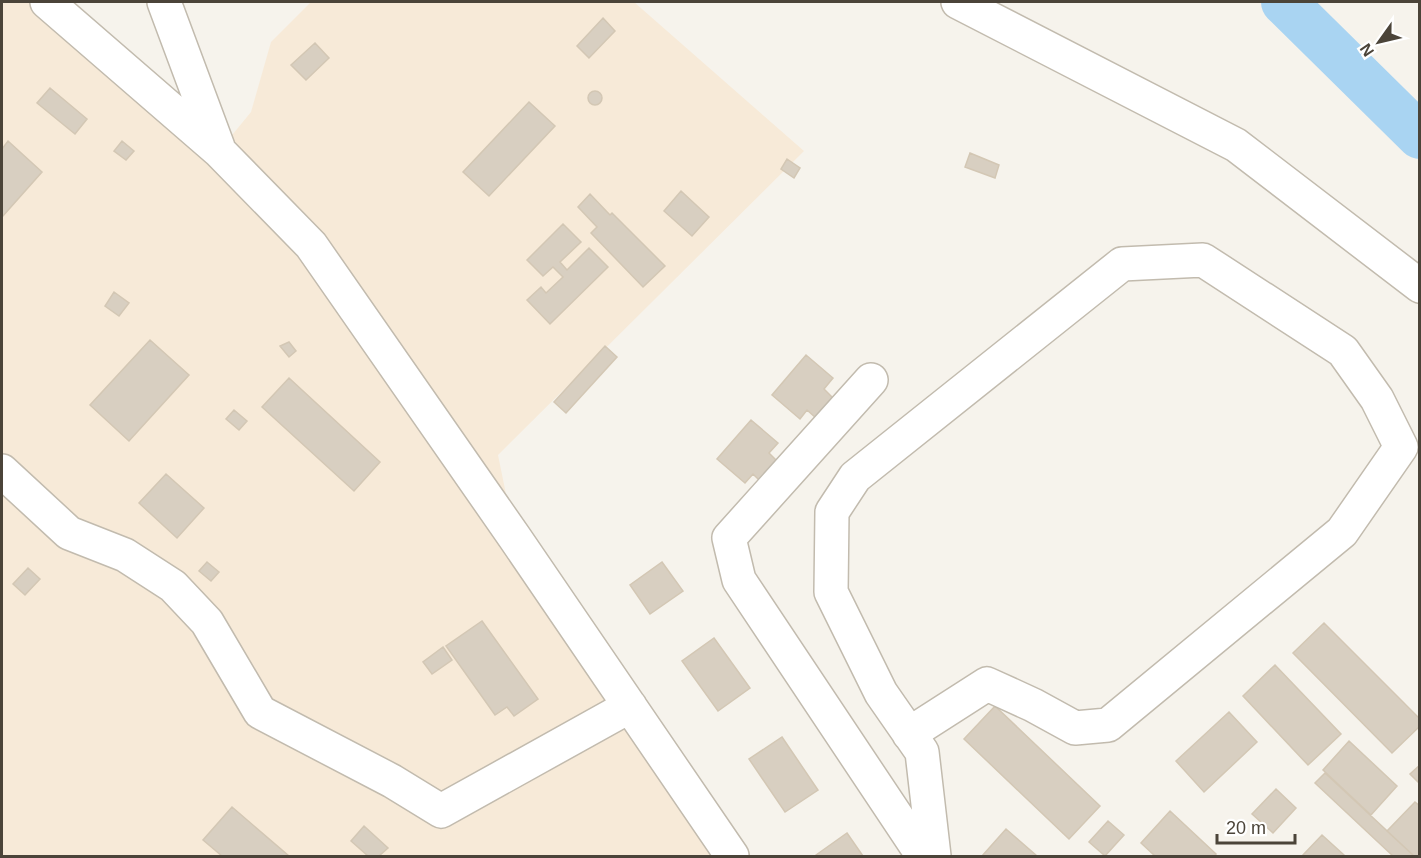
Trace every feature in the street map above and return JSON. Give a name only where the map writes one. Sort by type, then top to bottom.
[{"type":"street","points":[[47,2],[219,151],[311,245],[732,856]]},
{"type":"street","points":[[164,2],[219,151]]},
{"type":"street","points":[[958,2],[1236,145],[1419,286]]},
{"type":"street","points":[[909,734],[987,684],[1075,728],[1108,725],[1342,532],[1401,447],[1377,399],[1343,351],[1203,260],[1122,264],[855,477],[832,512],[831,592],[880,693],[909,734],[922,752],[934,856]]},
{"type":"street","points":[[871,380],[729,538],[739,580],[923,856]]},
{"type":"street","points":[[2,471],[69,533],[124,555],[173,586],[207,622],[260,712],[392,781],[441,811],[630,706]]},
{"type":"shaded area","points":[[2,2],[47,2],[219,151],[251,112],[271,42],[311,2],[634,2],[804,151],[498,455],[515,538],[732,856],[2,856]]},
{"type":"building","points":[[603,18],[615,31],[589,58],[577,46]]},
{"type":"building","points":[[315,43],[329,58],[306,80],[291,65]]},
{"type":"building","points":[[50,88],[87,119],[75,134],[37,103]]},
{"type":"building","points":[[592,91],[598,91],[602,98],[598,105],[592,105],[588,101],[588,95]]},
{"type":"building","points":[[529,102],[555,126],[489,196],[463,172]]},
{"type":"building","points":[[8,141],[42,172],[2,217],[2,149]]},
{"type":"building","points":[[122,141],[134,151],[126,160],[114,151]]},
{"type":"building","points":[[970,153],[999,165],[995,178],[965,167]]},
{"type":"building","points":[[787,159],[800,168],[794,178],[781,169]]},
{"type":"building","points":[[681,191],[709,217],[692,236],[664,211]]},
{"type":"building","points":[[590,194],[665,266],[643,287],[591,233],[597,227],[578,207]]},
{"type":"building","points":[[563,224],[581,242],[560,262],[567,270],[589,248],[608,267],[550,324],[527,300],[541,287],[546,293],[563,277],[553,267],[543,276],[527,260]]},
{"type":"building","points":[[114,292],[129,303],[119,316],[105,306]]},
{"type":"building","points":[[150,340],[189,375],[129,441],[90,405]]},
{"type":"building","points":[[289,342],[296,351],[289,357],[280,346]]},
{"type":"building","points":[[605,346],[617,357],[566,413],[554,402]]},
{"type":"building","points":[[806,355],[833,378],[824,389],[833,398],[816,418],[807,410],[800,419],[772,395]]},
{"type":"building","points":[[289,378],[380,462],[354,491],[262,407]]},
{"type":"building","points":[[234,410],[247,421],[239,430],[226,419]]},
{"type":"building","points":[[751,420],[778,443],[769,453],[778,462],[761,482],[753,474],[745,483],[717,459]]},
{"type":"building","points":[[166,474],[204,508],[177,538],[139,503]]},
{"type":"building","points":[[207,562],[219,572],[211,581],[199,571]]},
{"type":"building","points":[[662,562],[683,591],[650,614],[630,585]]},
{"type":"building","points":[[28,568],[40,579],[25,595],[13,584]]},
{"type":"building","points":[[482,621],[538,699],[514,716],[507,707],[495,715],[446,646]]},
{"type":"building","points":[[1324,623],[1420,719],[1420,726],[1392,753],[1293,653]]},
{"type":"building","points":[[714,638],[750,688],[718,711],[682,661]]},
{"type":"building","points":[[443,647],[452,660],[432,674],[423,662]]},
{"type":"building","points":[[1275,665],[1341,734],[1308,765],[1243,696]]},
{"type":"building","points":[[995,706],[1100,806],[1069,839],[964,739]]},
{"type":"building","points":[[1229,712],[1257,742],[1204,792],[1176,761]]},
{"type":"building","points":[[782,737],[818,790],[785,812],[749,759]]},
{"type":"building","points":[[1349,741],[1397,786],[1371,815],[1323,770]]},
{"type":"building","points":[[1420,765],[1420,784],[1410,774]]},
{"type":"building","points":[[1325,773],[1414,856],[1393,856],[1315,783]]},
{"type":"building","points":[[1276,789],[1296,808],[1273,833],[1252,814]]},
{"type":"building","points":[[1415,802],[1420,806],[1420,856],[1414,856],[1387,831]]},
{"type":"building","points":[[232,807],[289,856],[222,856],[203,840]]},
{"type":"building","points":[[1170,811],[1216,854],[1214,856],[1155,856],[1141,843]]},
{"type":"building","points":[[1108,821],[1124,835],[1105,856],[1089,842]]},
{"type":"building","points":[[364,826],[388,848],[379,856],[368,856],[351,841]]},
{"type":"building","points":[[1006,829],[1037,856],[982,856]]},
{"type":"building","points":[[847,833],[863,856],[816,855]]},
{"type":"building","points":[[1322,835],[1344,855],[1302,856]]},
{"type":"waterway","points":[[1284,2],[1420,136]]}]
